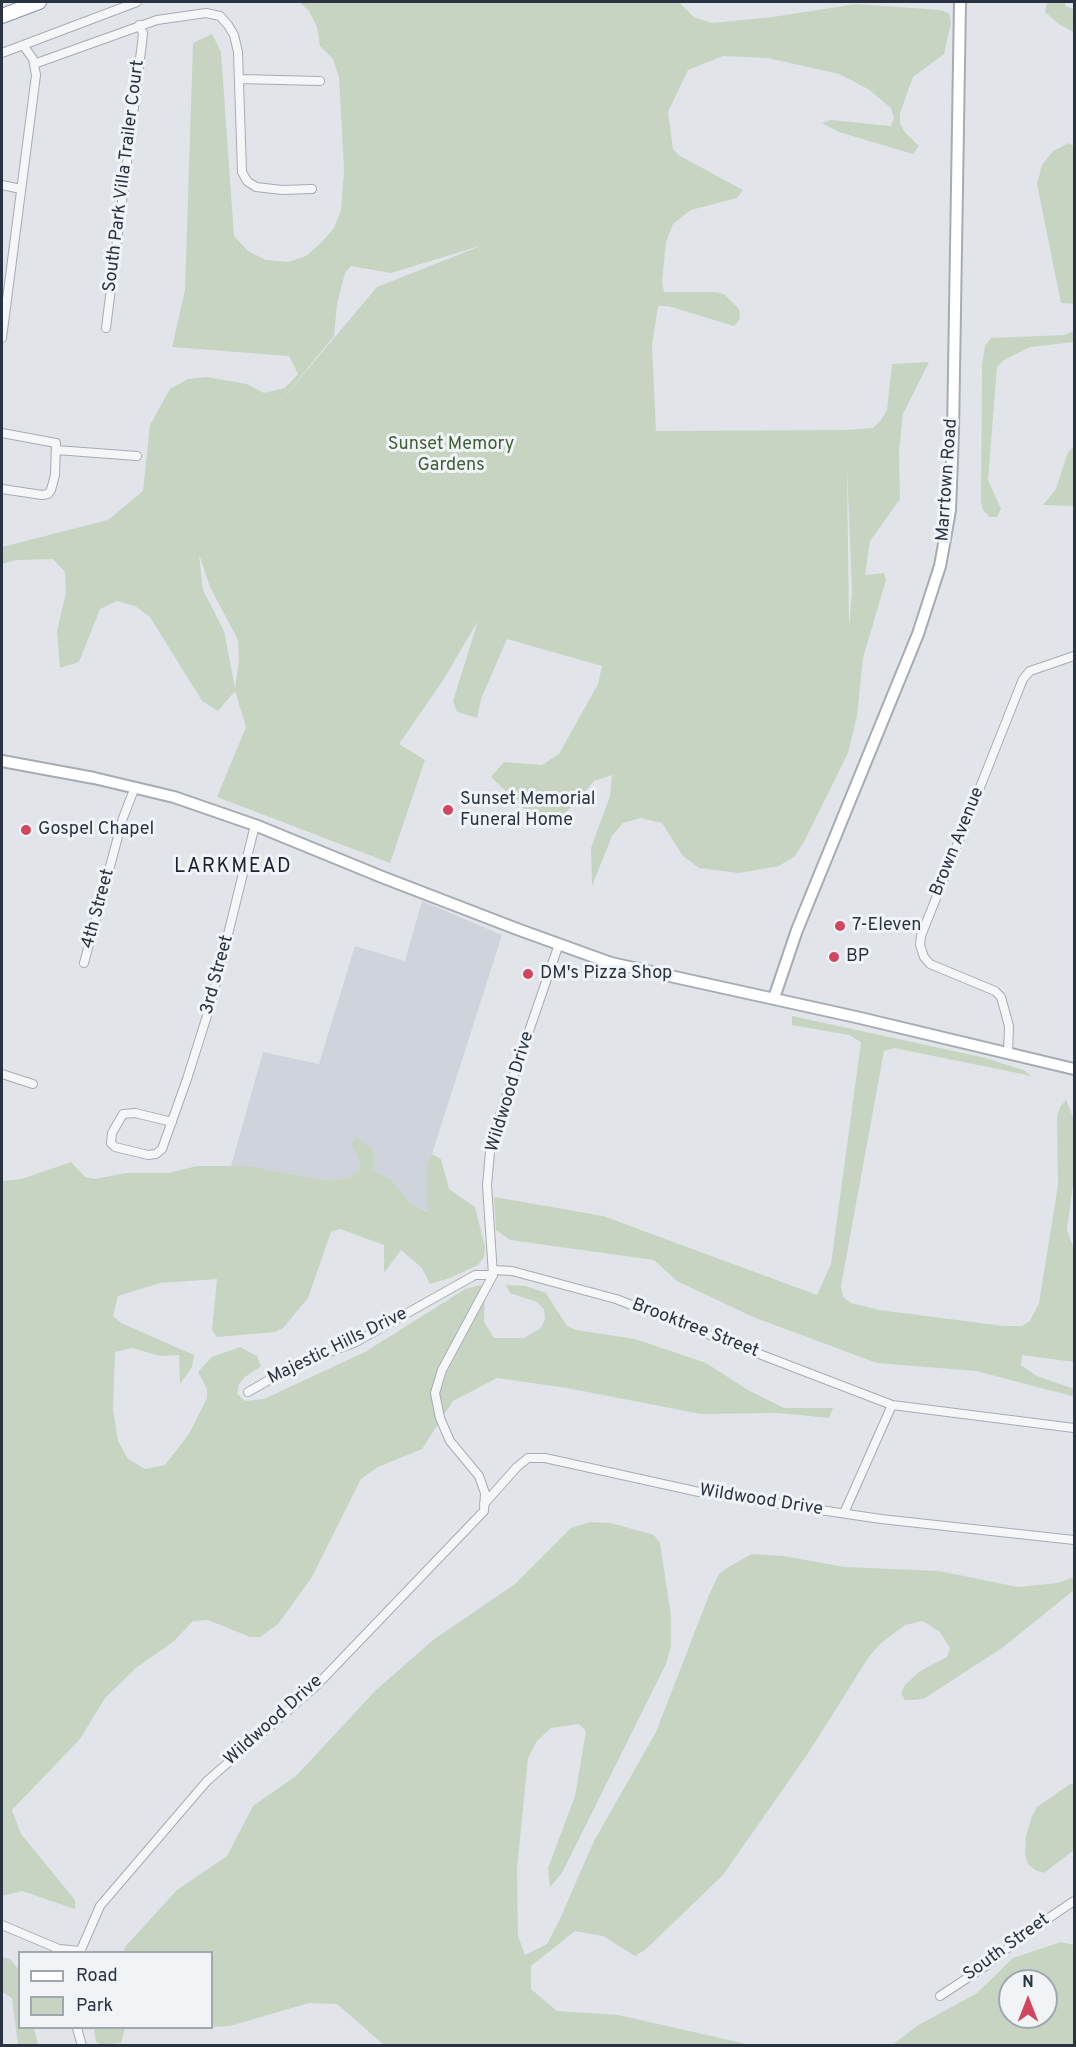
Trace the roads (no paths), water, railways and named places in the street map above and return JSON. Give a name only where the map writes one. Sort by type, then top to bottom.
[{"type":"highway","points":[[2,16],[39,2]]},
{"type":"main road","name":"Marrtown Road","points":[[774,998],[797,930],[918,634],[940,566],[946,534],[950,510],[953,433],[960,2]]},
{"type":"main road","points":[[2,761],[135,786],[174,797],[255,825],[382,878],[611,963],[774,998],[1074,1069]]},
{"type":"street","points":[[2,53],[137,2]]},
{"type":"street","points":[[34,64],[157,20],[206,13],[220,16],[234,34],[238,52],[242,172],[247,180],[256,187],[282,190],[312,189]]},
{"type":"street","name":"South Park Villa Trailer Court","points":[[106,328],[142,44],[143,33],[139,25]]},
{"type":"street","points":[[2,338],[6,274],[21,189],[36,75],[33,59],[23,45]]},
{"type":"street","points":[[239,79],[320,81]]},
{"type":"street","points":[[2,185],[21,189]]},
{"type":"street","points":[[2,433],[56,443],[55,475],[48,494],[2,489]]},
{"type":"street","points":[[56,450],[137,456]]},
{"type":"street","name":"Brown Avenue","points":[[1008,1053],[1009,1026],[1001,997],[995,991],[930,964],[922,951],[921,936],[1023,679],[1030,671],[1074,656]]},
{"type":"street","name":"4th Street","points":[[84,963],[123,818],[135,786]]},
{"type":"street","name":"3rd Street","points":[[172,1122],[135,1113],[123,1114],[112,1132],[111,1143],[115,1147],[148,1155],[156,1154],[162,1149],[172,1122],[211,1003],[255,825]]},
{"type":"street","name":"Wildwood Drive","points":[[493,1273],[487,1185],[490,1152],[498,1121],[559,944]]},
{"type":"street","points":[[2,1074],[33,1084]]},
{"type":"street","name":"Brooktree Street","points":[[493,1273],[512,1271],[616,1299],[848,1386],[892,1405]]},
{"type":"street","points":[[484,1504],[485,1493],[479,1476],[450,1441],[440,1418],[435,1393],[442,1370],[493,1273]]},
{"type":"street","name":"Majestic Hills Drive","points":[[248,1392],[295,1365],[356,1342],[475,1275],[493,1273]]},
{"type":"street","points":[[892,1405],[1074,1428]]},
{"type":"street","name":"Wildwood Drive","points":[[844,1513],[892,1405]]},
{"type":"street","name":"Wildwood Drive","points":[[80,1951],[100,1906],[207,1781],[316,1686],[484,1511],[484,1504],[528,1458],[545,1458],[699,1492],[844,1513],[1074,1540]]},
{"type":"street","name":"South Street","points":[[940,1996],[987,1965],[1025,1934],[1074,1901]]},
{"type":"street","points":[[2,1925],[59,1948],[75,1951]]},
{"type":"street","points":[[77,2029],[82,2046]]},
{"type":"place","name":"Sunset Memorial Funeral Home","points":[[448,810]]},
{"type":"place","name":"Gospel Chapel","points":[[26,830]]},
{"type":"place","name":"7-Eleven","points":[[840,926]]},
{"type":"place","name":"BP","points":[[834,957]]},
{"type":"place","name":"DM's Pizza Shop","points":[[528,974]]},
{"type":"district","name":"LARKMEAD","points":[[233,868]]},
{"type":"park label","name":"Sunset Memory Gardens","points":[[451,455]]}]
